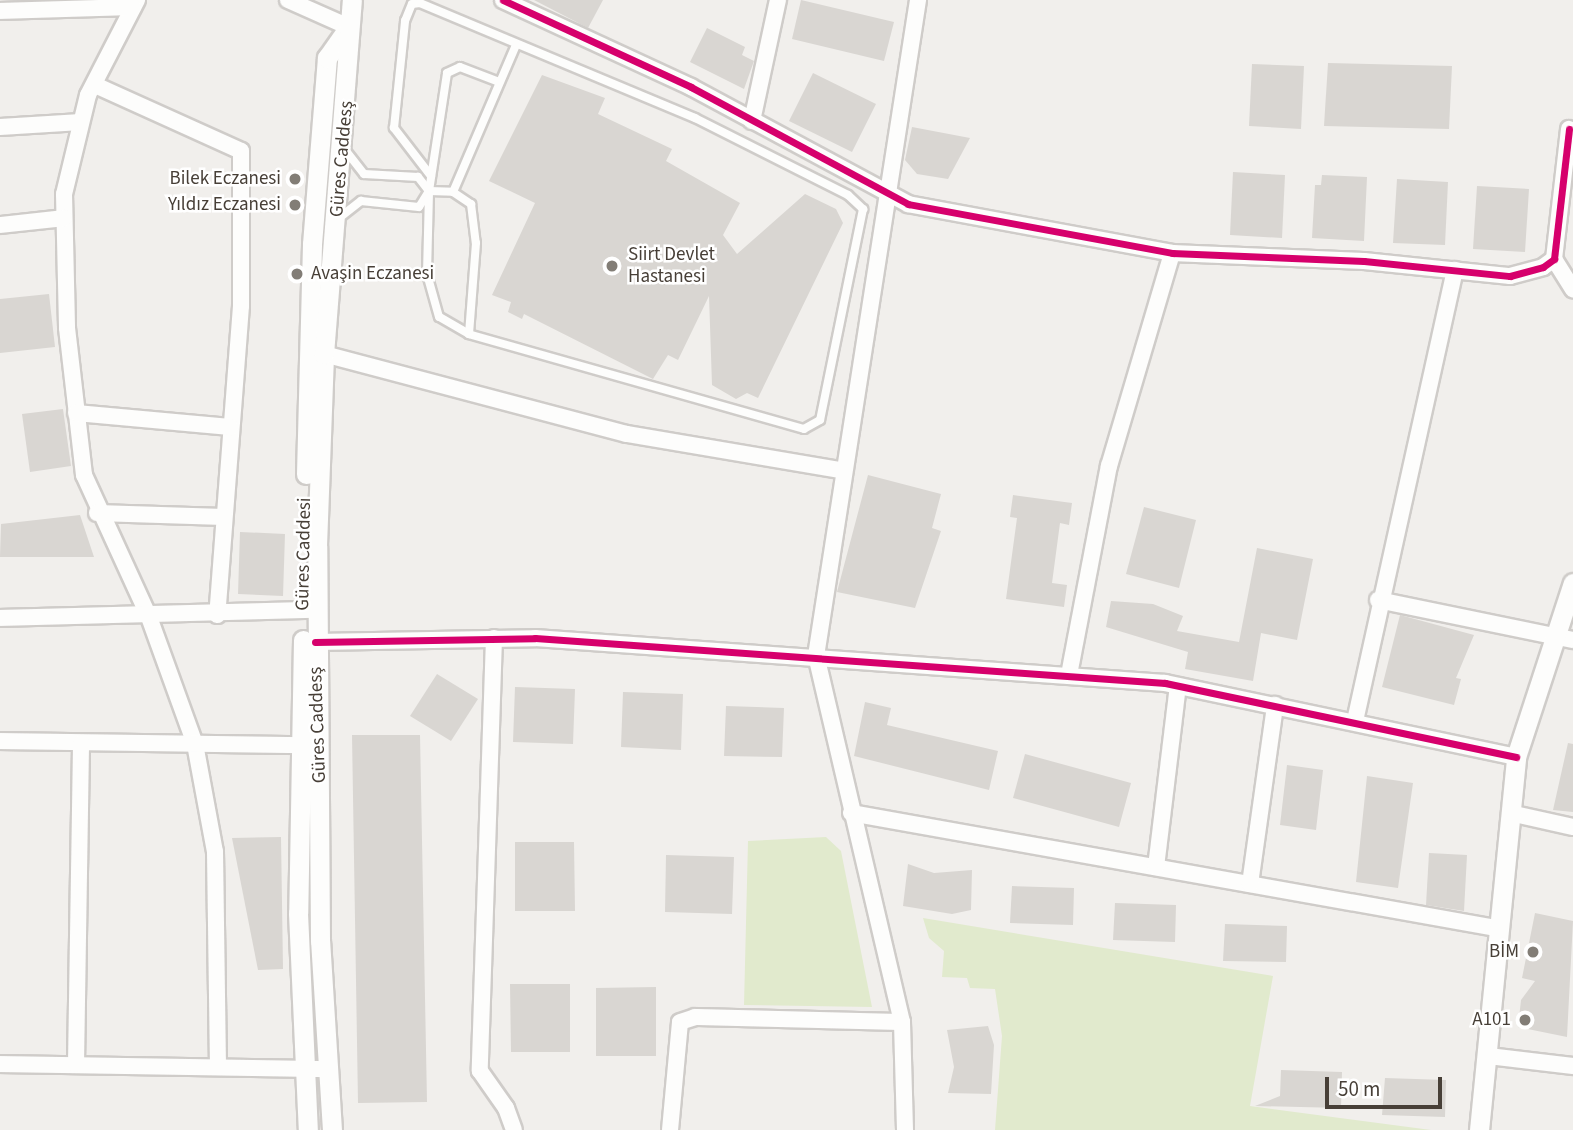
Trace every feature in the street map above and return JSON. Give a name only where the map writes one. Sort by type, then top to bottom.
[{"type":"street","points":[[288,0],[349,27]]},
{"type":"street","name":"Güres Caddesş","points":[[332,1130],[315,1069],[315,642],[309,610],[324,354],[344,148],[352,0]]},
{"type":"street","points":[[503,0],[752,121],[887,195],[1172,253],[1455,270],[1510,276],[1554,259]]},
{"type":"street","points":[[752,121],[778,0]]},
{"type":"street","points":[[905,1130],[902,1022],[816,656],[841,470],[918,0]]},
{"type":"street","points":[[0,10],[135,3],[95,85],[81,122],[64,218],[76,413],[97,513],[149,617],[195,744],[215,852],[218,1065]]},
{"type":"street","name":"Güres Caddesi","points":[[308,1130],[315,1069],[299,745],[309,610],[312,244],[327,58],[349,27]]},
{"type":"street","points":[[95,85],[241,151],[241,306],[217,615]]},
{"type":"street","points":[[0,127],[81,122]]},
{"type":"street","points":[[1569,129],[1554,259],[1573,290]]},
{"type":"street","points":[[0,225],[64,218]]},
{"type":"street","points":[[1069,675],[1109,466],[1172,253]]},
{"type":"street","points":[[1355,721],[1378,600],[1455,270]]},
{"type":"street","points":[[324,354],[627,434],[841,470]]},
{"type":"street","points":[[76,413],[230,427]]},
{"type":"street","points":[[97,513],[224,517]]},
{"type":"street","points":[[1479,1130],[1516,757],[1554,632],[1573,583]]},
{"type":"street","points":[[1378,600],[1554,632],[1573,640]]},
{"type":"street","points":[[0,618],[149,617],[309,610]]},
{"type":"street","points":[[494,639],[480,1071],[506,1108],[513,1130]]},
{"type":"street","points":[[315,642],[494,639],[816,656],[1178,685],[1516,757]]},
{"type":"street","points":[[1156,867],[1178,685]]},
{"type":"street","points":[[1251,884],[1275,705]]},
{"type":"street","points":[[0,741],[299,745]]},
{"type":"street","points":[[76,1064],[81,743]]},
{"type":"street","points":[[851,813],[1501,929]]},
{"type":"street","points":[[1510,813],[1573,827]]},
{"type":"street","points":[[670,1130],[680,1022],[695,1017],[902,1022]]},
{"type":"street","points":[[1488,1056],[1573,1066]]},
{"type":"street","points":[[0,1064],[218,1065],[315,1069]]},
{"type":"lane","points":[[431,176],[394,128],[400,45],[412,4],[438,8],[516,45],[695,118],[848,195],[863,209],[853,270],[820,420],[804,429],[469,334],[439,317],[430,304],[429,191],[447,72],[460,67],[499,82]]},
{"type":"lane","points":[[453,192],[516,45]]},
{"type":"lane","points":[[344,148],[364,174],[418,177],[429,191],[453,192],[471,204],[474,218],[469,334]]},
{"type":"lane","points":[[337,220],[361,201],[419,207],[429,191]]},
{"type":"green space","points":[[826,837],[841,851],[872,1007],[744,1005],[748,841]]},
{"type":"green space","points":[[923,918],[1273,976],[1250,1106],[1431,1130],[995,1130],[1002,1036],[995,989],[970,988],[967,978],[942,977],[944,951],[929,938]]},
{"type":"building","points":[[534,0],[603,0],[588,28]]},
{"type":"building","points":[[801,0],[894,22],[884,61],[792,39]]},
{"type":"building","points":[[707,28],[745,47],[742,55],[754,61],[744,89],[690,62]]},
{"type":"building","points":[[1328,63],[1452,66],[1449,129],[1324,126]]},
{"type":"building","points":[[1252,64],[1304,66],[1301,129],[1249,126]]},
{"type":"building","points":[[813,73],[876,104],[852,152],[789,121]]},
{"type":"building","points":[[542,75],[605,98],[598,114],[672,149],[666,161],[740,203],[723,235],[737,254],[805,194],[836,209],[843,223],[758,398],[747,393],[736,399],[712,385],[709,296],[678,360],[668,355],[653,379],[524,314],[522,319],[508,312],[511,302],[492,295],[535,203],[489,181]]},
{"type":"building","points":[[912,127],[970,138],[948,179],[917,174],[905,160]]},
{"type":"building","points":[[1233,172],[1285,175],[1282,238],[1230,235]]},
{"type":"building","points":[[1322,175],[1367,177],[1364,241],[1312,238],[1315,185],[1321,185]]},
{"type":"building","points":[[1397,179],[1448,182],[1445,245],[1393,243]]},
{"type":"building","points":[[1477,186],[1529,189],[1525,252],[1473,249]]},
{"type":"building","points":[[49,294],[55,347],[0,353],[0,299]]},
{"type":"building","points":[[63,409],[71,466],[30,472],[22,414]]},
{"type":"building","points":[[868,475],[941,494],[932,528],[941,531],[915,608],[837,592]]},
{"type":"building","points":[[1013,495],[1072,503],[1069,525],[1060,523],[1052,583],[1067,585],[1064,607],[1006,599],[1017,518],[1010,517]]},
{"type":"building","points":[[1144,507],[1196,520],[1179,588],[1126,574]]},
{"type":"building","points":[[80,515],[94,557],[0,557],[1,524]]},
{"type":"building","points":[[240,532],[285,534],[283,596],[238,594]]},
{"type":"building","points":[[1257,548],[1313,559],[1297,640],[1261,633],[1253,681],[1185,669],[1188,652],[1106,627],[1111,601],[1153,604],[1183,616],[1177,631],[1239,642]]},
{"type":"building","points":[[1400,615],[1474,635],[1456,678],[1461,679],[1454,705],[1382,687]]},
{"type":"building","points":[[437,674],[478,699],[451,741],[410,716]]},
{"type":"building","points":[[515,687],[575,689],[573,744],[513,742]]},
{"type":"building","points":[[623,692],[683,694],[681,750],[621,747]]},
{"type":"building","points":[[865,702],[891,708],[887,725],[998,751],[989,790],[854,756]]},
{"type":"building","points":[[726,706],[784,708],[782,757],[724,756]]},
{"type":"building","points":[[352,735],[420,735],[427,1102],[358,1103]]},
{"type":"building","points":[[1568,743],[1573,744],[1573,812],[1553,810]]},
{"type":"building","points":[[1025,754],[1131,783],[1119,827],[1013,798]]},
{"type":"building","points":[[1287,765],[1323,770],[1316,830],[1280,825]]},
{"type":"building","points":[[1367,776],[1413,783],[1398,888],[1356,882]]},
{"type":"building","points":[[281,837],[283,969],[258,970],[232,838]]},
{"type":"building","points":[[515,842],[574,842],[575,911],[515,911]]},
{"type":"building","points":[[1429,853],[1467,855],[1464,911],[1426,905]]},
{"type":"building","points":[[666,855],[734,857],[732,914],[665,912]]},
{"type":"building","points":[[908,864],[934,873],[972,870],[971,910],[952,914],[903,906]]},
{"type":"building","points":[[1012,886],[1074,888],[1073,925],[1010,923]]},
{"type":"building","points":[[1115,903],[1176,905],[1175,942],[1113,940]]},
{"type":"building","points":[[1535,913],[1573,921],[1567,1037],[1518,1027],[1521,1000],[1535,981],[1522,978]]},
{"type":"building","points":[[1225,924],[1287,926],[1286,962],[1223,961]]},
{"type":"building","points":[[510,984],[570,984],[570,1052],[511,1052]]},
{"type":"building","points":[[656,987],[656,1056],[596,1056],[596,988]]},
{"type":"building","points":[[988,1026],[994,1045],[991,1094],[948,1093],[954,1067],[947,1030]]},
{"type":"building","points":[[1281,1070],[1342,1072],[1341,1108],[1255,1106],[1280,1096]]},
{"type":"building","points":[[1385,1078],[1446,1080],[1445,1117],[1382,1115]]},
{"type":"cycle path","points":[[503,0],[691,87],[908,204],[1172,253],[1364,261],[1510,276],[1543,267],[1554,259],[1569,129]]},
{"type":"cycle path","points":[[315,642],[535,638],[1165,683],[1516,757]]},
{"type":"place","name":"Bilek Eczanesi","points":[[295,179]]},
{"type":"place","name":"Yıldız Eczanesi","points":[[295,205]]},
{"type":"place","name":"Siirt Devlet Hastanesi","points":[[612,266]]},
{"type":"place","name":"Avaşin Eczanesi","points":[[297,274]]},
{"type":"place","name":"BİM","points":[[1533,952]]},
{"type":"place","name":"A101","points":[[1525,1020]]}]
